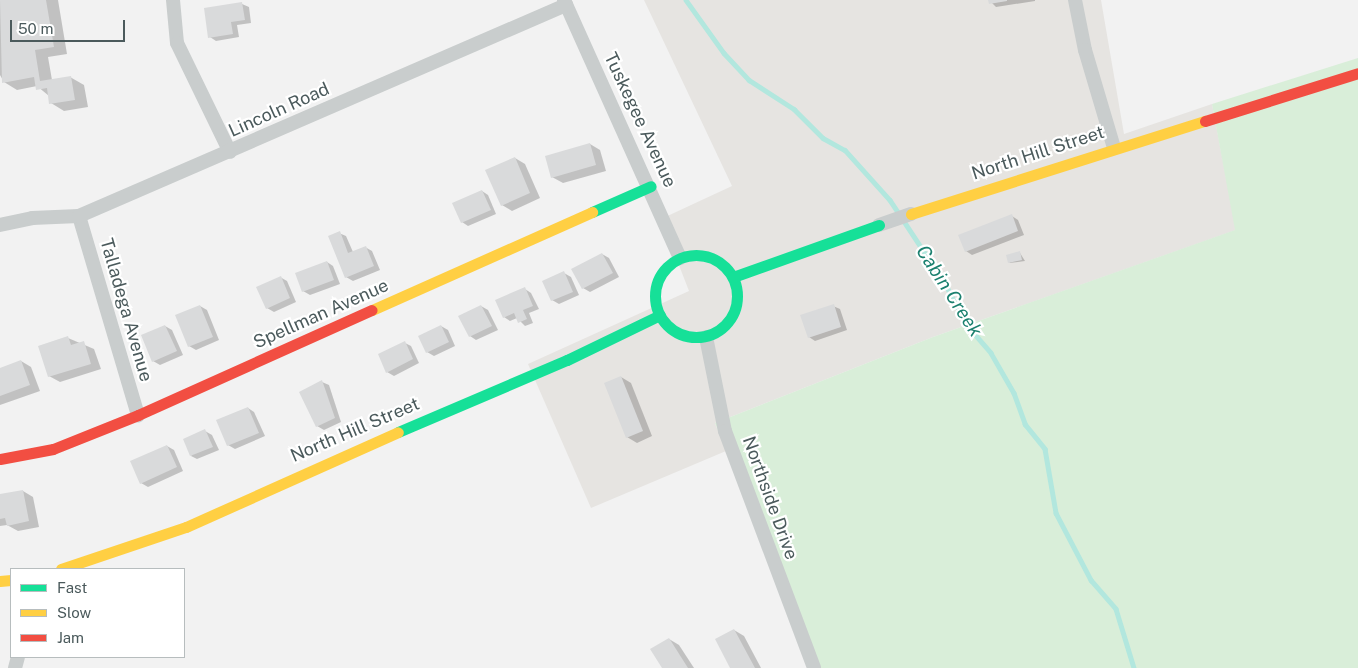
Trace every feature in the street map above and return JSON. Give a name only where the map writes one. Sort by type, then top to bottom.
[{"type":"street","points":[[174,0],[177,43],[230,152]]},
{"type":"street","points":[[1075,0],[1085,50],[1114,148]]},
{"type":"street","name":"Lincoln Road","points":[[0,225],[32,218],[79,216],[230,152],[565,2]]},
{"type":"street","name":"Tuskegee Avenue","points":[[565,2],[650,186],[680,258]]},
{"type":"street","name":"North Hill Street","points":[[733,277],[911,214],[1114,148],[1358,73]]},
{"type":"street","name":"Spellman Avenue","points":[[0,459],[53,449],[138,415],[650,186]]},
{"type":"street","name":"Talladega Avenue","points":[[79,216],[138,415]]},
{"type":"street","points":[[692,254],[716,259],[733,277],[738,295],[734,314],[718,332],[706,337],[679,334],[660,315],[655,302],[660,275],[680,258],[692,254]]},
{"type":"street","name":"North Hill Street","points":[[64,568],[186,527],[335,458],[567,360],[660,315]]},
{"type":"street","name":"Northside Drive","points":[[706,337],[725,431],[814,668]]},
{"type":"shaded area","points":[[644,0],[1101,0],[1124,134],[1212,104],[1236,230],[933,337],[715,423],[726,451],[591,508],[528,364],[689,291],[661,219],[732,186]]},
{"type":"green space","points":[[1358,58],[1358,668],[813,668],[715,423],[933,337],[1235,230],[1212,104]]},
{"type":"building","points":[[0,0],[46,0],[54,47],[35,50],[40,81],[71,76],[75,100],[49,104],[47,88],[36,90],[34,77],[2,83]]},
{"type":"building","points":[[988,0],[1007,0],[1007,1],[989,4]]},
{"type":"building","points":[[242,2],[245,20],[231,22],[233,34],[208,38],[204,8]]},
{"type":"building","points":[[590,143],[596,165],[551,178],[545,156]]},
{"type":"building","points":[[515,157],[530,193],[501,206],[485,170]]},
{"type":"building","points":[[482,190],[491,210],[461,223],[452,203]]},
{"type":"building","points":[[1012,214],[1018,231],[965,252],[958,235]]},
{"type":"building","points":[[340,231],[348,253],[366,246],[374,266],[345,278],[328,236]]},
{"type":"building","points":[[1020,251],[1022,260],[1008,263],[1006,255]]},
{"type":"building","points":[[602,253],[613,273],[582,289],[571,269]]},
{"type":"building","points":[[327,261],[334,280],[302,292],[295,273]]},
{"type":"building","points":[[564,271],[573,292],[551,301],[542,281]]},
{"type":"building","points":[[281,276],[290,298],[266,309],[256,287]]},
{"type":"building","points":[[525,287],[533,306],[523,310],[527,319],[518,323],[514,313],[503,318],[495,300]]},
{"type":"building","points":[[834,304],[841,327],[808,338],[800,315]]},
{"type":"building","points":[[200,305],[213,337],[188,347],[175,315]]},
{"type":"building","points":[[481,305],[492,326],[469,337],[458,316]]},
{"type":"building","points":[[165,325],[177,351],[152,362],[141,335]]},
{"type":"building","points":[[441,325],[449,342],[426,353],[418,336]]},
{"type":"building","points":[[68,336],[71,345],[84,341],[91,364],[48,377],[38,346]]},
{"type":"building","points":[[405,341],[413,359],[386,373],[378,354]]},
{"type":"building","points":[[21,360],[30,385],[0,396],[0,368]]},
{"type":"building","points":[[621,376],[643,431],[626,438],[604,383]]},
{"type":"building","points":[[322,380],[335,418],[316,427],[299,392]]},
{"type":"building","points":[[248,407],[259,433],[227,446],[216,420]]},
{"type":"building","points":[[205,429],[213,447],[190,456],[183,439]]},
{"type":"building","points":[[167,445],[177,467],[140,484],[130,461]]},
{"type":"building","points":[[23,490],[29,521],[7,526],[5,518],[0,519],[0,494]]},
{"type":"building","points":[[734,629],[755,668],[730,668],[715,639]]},
{"type":"building","points":[[669,638],[688,668],[662,668],[650,649]]},
{"type":"waterway","name":"Cabin Creek","points":[[686,0],[724,53],[749,80],[794,109],[823,138],[845,150],[890,200],[946,285],[966,324],[991,353],[1014,393],[1025,424],[1045,449],[1056,513],[1091,580],[1116,609],[1134,668]]},
{"type":"traffic: fast","points":[[592,212],[651,186]]},
{"type":"traffic: fast","points":[[733,277],[879,225]]},
{"type":"traffic: fast","points":[[696,255],[712,258],[725,267],[734,280],[737,296],[734,312],[725,325],[712,334],[696,337],[680,334],[667,325],[658,312],[655,296],[658,280],[667,267],[680,258],[696,255]]},
{"type":"traffic: fast","points":[[398,432],[567,360],[660,315]]},
{"type":"traffic: slow","points":[[911,214],[1205,121]]},
{"type":"traffic: slow","points":[[372,310],[592,212]]},
{"type":"traffic: slow","points":[[64,568],[186,527],[398,432]]},
{"type":"traffic: slow","points":[[0,581],[10,580]]},
{"type":"traffic: jam","points":[[1205,121],[1358,73]]},
{"type":"traffic: jam","points":[[0,459],[53,449],[138,415],[372,310]]}]
